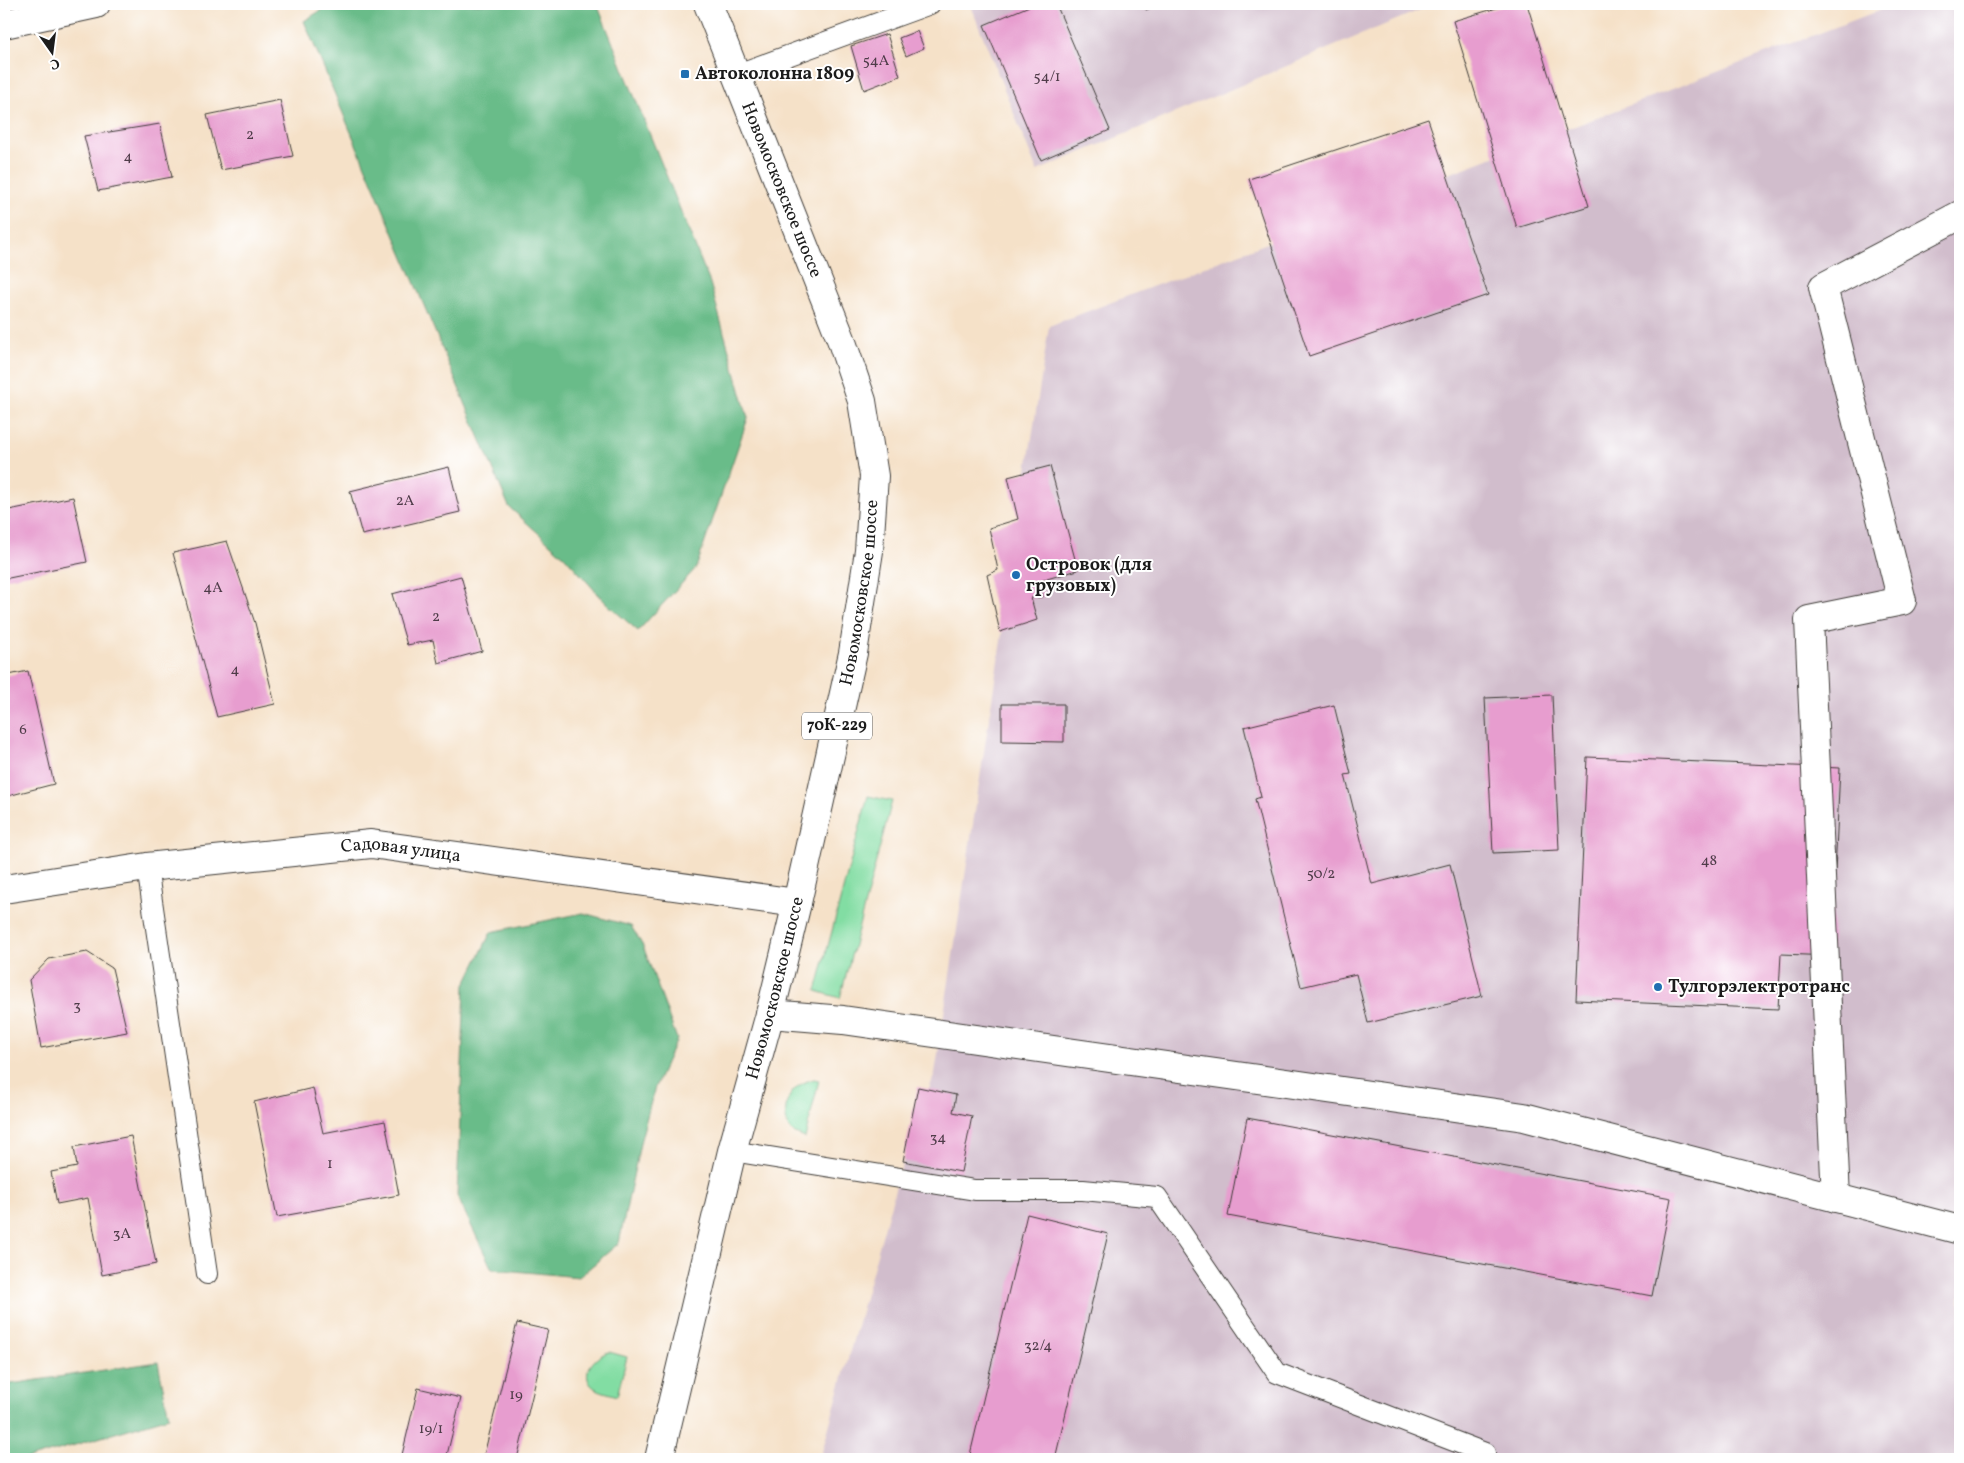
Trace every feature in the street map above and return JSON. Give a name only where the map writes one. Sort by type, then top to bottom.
[{"type":"street","points":[[4,24],[96,4]]},
{"type":"street","name":"Новомосковское шоссе","points":[[659,1459],[732,1151],[770,1014],[797,903],[853,653],[869,551],[874,476],[862,400],[850,365],[708,4]]},
{"type":"street","points":[[1836,1198],[1809,620],[1902,602],[1823,287],[1960,214]]},
{"type":"street","name":"Садовая улица","points":[[4,889],[148,867],[372,844],[797,903]]},
{"type":"street","points":[[770,1014],[843,1020],[1524,1117],[1960,1230]]},
{"type":"lane","points":[[735,76],[930,4]]},
{"type":"lane","points":[[148,867],[208,1274]]},
{"type":"lane","points":[[732,1151],[975,1190],[1083,1190],[1157,1197],[1277,1373],[1485,1452]]},
{"type":"shaded area","points":[[970,4],[1434,4],[1037,171]]},
{"type":"shaded area","points":[[1896,4],[1960,4],[1960,1459],[820,1459],[903,1161],[935,1073],[1049,326]]},
{"type":"green space","points":[[331,4],[597,4],[710,283],[748,418],[696,568],[638,631],[606,603],[565,557],[509,507],[304,21]]},
{"type":"green space","points":[[868,796],[892,801],[840,998],[816,991]]},
{"type":"green space","points":[[583,913],[631,926],[643,946],[677,1039],[655,1087],[641,1139],[619,1243],[579,1277],[492,1269],[457,1196],[465,985],[491,932]]},
{"type":"green space","points":[[814,1079],[819,1080],[805,1138],[795,1134],[788,1127],[786,1119],[787,1103],[793,1091]]},
{"type":"green space","points":[[609,1352],[627,1357],[617,1396],[596,1389],[588,1380],[587,1374],[591,1364],[600,1356]]},
{"type":"green space","points":[[158,1362],[169,1417],[28,1459],[4,1459],[4,1385]]},
{"type":"building","points":[[1034,4],[1056,4],[1110,130],[1041,160],[984,25]]},
{"type":"building","points":[[1143,4],[1161,4],[1146,10]]},
{"type":"building","points":[[1510,4],[1527,4],[1589,206],[1517,228],[1453,21]]},
{"type":"building","points":[[917,31],[924,48],[906,56],[899,38]]},
{"type":"building","points":[[887,34],[900,76],[864,90],[851,46]]},
{"type":"building","points":[[280,100],[293,156],[221,170],[207,115]]},
{"type":"building","points":[[1428,119],[1488,295],[1309,356],[1249,179]]},
{"type":"building","points":[[160,124],[172,177],[98,191],[84,136]]},
{"type":"building","points":[[1050,466],[1078,570],[1040,581],[1043,597],[1031,598],[1037,620],[1000,632],[987,575],[998,570],[989,528],[1018,519],[1008,477]]},
{"type":"building","points":[[449,467],[460,512],[362,535],[350,491]]},
{"type":"building","points":[[73,497],[87,562],[4,579],[4,511]]},
{"type":"building","points":[[227,541],[255,623],[275,704],[217,717],[173,553]]},
{"type":"building","points":[[461,576],[482,651],[438,663],[433,640],[407,645],[392,594]]},
{"type":"building","points":[[28,671],[54,784],[4,797],[4,676]]},
{"type":"building","points":[[1552,695],[1559,850],[1493,853],[1485,698]]},
{"type":"building","points":[[1002,704],[1064,704],[1064,742],[1002,741]]},
{"type":"building","points":[[1334,705],[1351,774],[1345,775],[1372,884],[1450,864],[1482,996],[1368,1023],[1356,974],[1301,987],[1255,799],[1261,797],[1244,727]]},
{"type":"building","points":[[1587,757],[1840,768],[1831,956],[1781,954],[1778,1009],[1576,1000]]},
{"type":"building","points":[[87,952],[112,968],[127,1032],[41,1048],[29,980],[49,959]]},
{"type":"building","points":[[918,1087],[956,1095],[953,1112],[972,1116],[961,1172],[903,1161]]},
{"type":"building","points":[[313,1088],[323,1133],[385,1121],[399,1195],[277,1217],[254,1102]]},
{"type":"building","points":[[1247,1118],[1671,1198],[1652,1296],[1228,1216]]},
{"type":"building","points":[[131,1136],[156,1264],[102,1275],[88,1198],[57,1204],[51,1172],[77,1167],[74,1147]]},
{"type":"building","points":[[1027,1214],[1108,1234],[1055,1459],[969,1459]]},
{"type":"building","points":[[517,1323],[548,1330],[517,1459],[483,1459]]},
{"type":"building","points":[[418,1388],[461,1398],[446,1459],[401,1459]]},
{"type":"place","name":"Автоколонна 1809","points":[[685,74]]},
{"type":"place","name":"Островок (для грузовых)","points":[[1016,575]]},
{"type":"place","name":"Тулгорэлектротранс","points":[[1658,987]]}]
